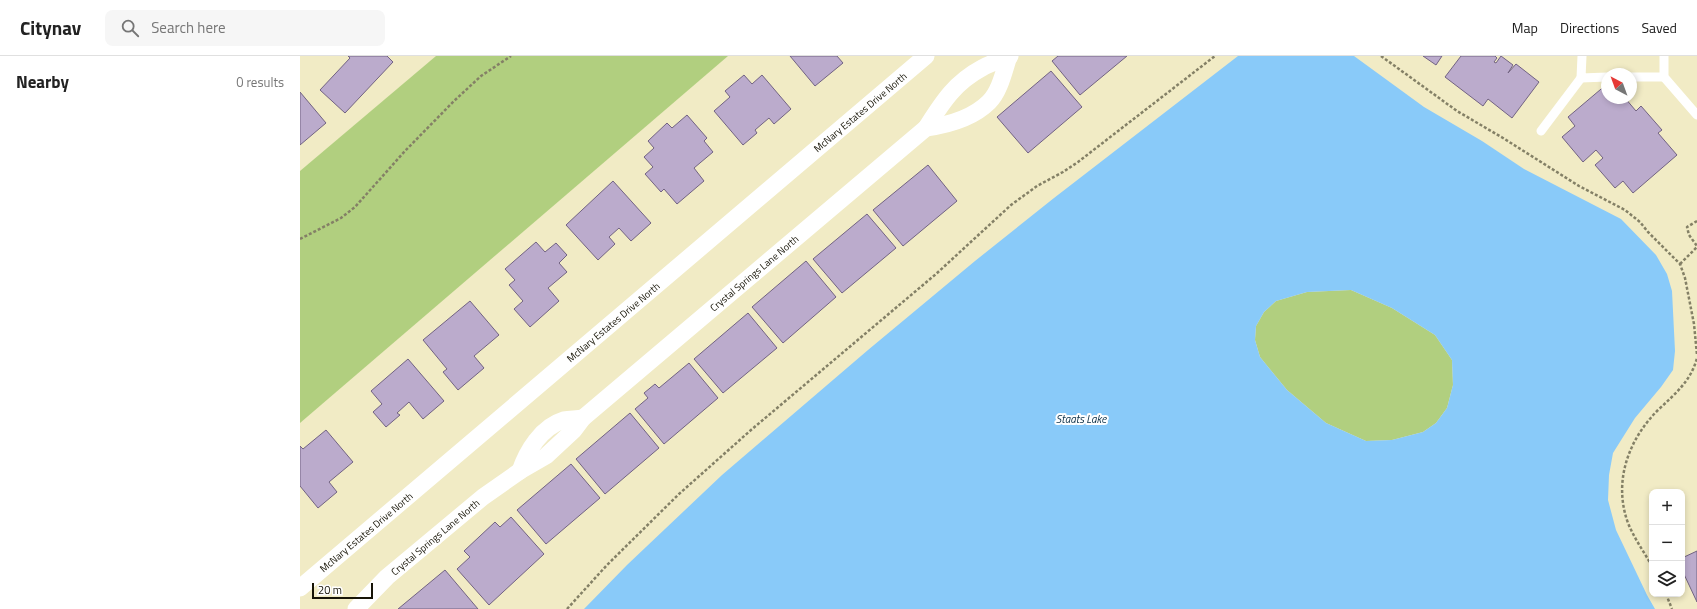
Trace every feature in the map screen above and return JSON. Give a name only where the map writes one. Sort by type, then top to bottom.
[{"type":"street","name":"McNary Estates Drive North","points":[[300,588],[926,56]]},
{"type":"street","name":"Crystal Springs Lane North","points":[[356,609],[387,577],[483,497],[520,471],[546,456],[574,430],[583,418],[926,128],[946,97],[958,84],[982,68],[1010,56]]},
{"type":"street","name":"Crystal Springs Lane North","points":[[926,128],[950,124],[972,114],[989,102],[1000,83],[1010,56]]},
{"type":"lane","points":[[1541,131],[1582,78],[1582,56]]},
{"type":"lane","points":[[1664,56],[1664,77],[1697,115]]},
{"type":"lane","points":[[1582,78],[1601,77]]},
{"type":"lane","points":[[1637,77],[1664,77]]},
{"type":"path","points":[[300,238],[341,218],[355,207],[404,151],[454,101],[481,76],[510,56]]},
{"type":"path","points":[[567,609],[607,565],[679,494],[801,387],[954,259],[1011,205],[1037,186],[1078,162],[1215,56]]},
{"type":"path","points":[[1381,56],[1457,111],[1579,186],[1625,210],[1640,222],[1680,264],[1685,278],[1694,324],[1697,356],[1695,366],[1686,383],[1658,411],[1637,436],[1629,450],[1622,483],[1622,501],[1628,524],[1649,561]]},
{"type":"path","points":[[1680,264],[1697,246],[1689,235],[1687,227],[1697,221]]},
{"type":"path","points":[[1667,597],[1672,609]]},
{"type":"green space","points":[[436,56],[728,56],[300,423],[300,171]]},
{"type":"green space","points":[[1351,290],[1392,308],[1435,335],[1452,360],[1453,385],[1447,408],[1436,423],[1423,432],[1392,440],[1366,441],[1326,423],[1287,390],[1260,357],[1255,340],[1256,326],[1264,312],[1276,301],[1307,292]]},
{"type":"water","name":"Staats Lake","points":[[1238,56],[1354,56],[1424,107],[1482,141],[1524,169],[1621,219],[1656,255],[1667,274],[1672,291],[1675,351],[1673,370],[1635,418],[1613,453],[1609,475],[1608,500],[1616,530],[1655,609],[584,609],[627,565],[722,475],[868,350],[975,261]],"holes":[[[1351,290],[1392,308],[1435,335],[1452,360],[1453,385],[1447,408],[1436,423],[1423,432],[1392,440],[1366,441],[1326,423],[1287,390],[1260,357],[1255,340],[1256,326],[1264,312],[1276,301],[1307,292]]]},
{"type":"building","points":[[348,56],[387,56],[393,62],[345,113],[320,90],[350,58]]},
{"type":"building","points":[[790,56],[837,56],[843,63],[815,86]]},
{"type":"building","points":[[1058,56],[1127,56],[1080,95],[1052,61]]},
{"type":"building","points":[[1423,56],[1442,56],[1436,65]]},
{"type":"building","points":[[1461,56],[1495,56],[1497,58],[1494,62],[1496,63],[1501,56],[1513,65],[1508,73],[1516,64],[1539,82],[1512,118],[1488,99],[1483,106],[1445,77]]},
{"type":"building","points":[[1051,71],[1082,107],[1028,153],[997,117]]},
{"type":"building","points":[[744,75],[752,84],[762,75],[791,109],[774,124],[769,118],[755,130],[757,133],[743,145],[714,111],[730,97],[725,91]]},
{"type":"building","points":[[1601,89],[1601,104],[1630,104],[1636,111],[1641,106],[1662,130],[1658,133],[1677,155],[1633,193],[1623,181],[1615,188],[1595,165],[1603,158],[1596,150],[1583,162],[1562,137],[1575,126],[1568,117]]},
{"type":"building","points":[[300,92],[326,123],[300,145]]},
{"type":"building","points":[[687,115],[707,138],[704,141],[713,152],[694,168],[704,181],[677,204],[664,189],[661,192],[645,174],[653,167],[644,157],[654,148],[648,141],[667,123],[672,128]]},
{"type":"building","points":[[928,165],[957,201],[903,246],[873,210]]},
{"type":"building","points":[[613,181],[651,223],[631,241],[619,228],[609,237],[615,244],[598,260],[566,225]]},
{"type":"building","points":[[867,214],[896,248],[842,293],[813,259]]},
{"type":"building","points":[[536,242],[545,252],[556,243],[567,255],[559,263],[567,272],[548,288],[559,301],[530,327],[514,309],[523,301],[509,285],[515,280],[505,269]]},
{"type":"building","points":[[806,261],[836,297],[783,343],[752,307]]},
{"type":"building","points":[[470,301],[499,335],[474,356],[484,368],[458,390],[443,372],[447,369],[423,340]]},
{"type":"building","points":[[748,313],[777,348],[723,393],[694,359]]},
{"type":"building","points":[[408,359],[444,401],[423,419],[409,402],[397,413],[400,415],[386,427],[373,412],[382,404],[371,391]]},
{"type":"building","points":[[689,363],[718,398],[664,444],[635,409],[648,398],[644,393],[655,384],[659,388]]},
{"type":"building","points":[[630,413],[659,448],[605,494],[576,459]]},
{"type":"building","points":[[326,430],[353,462],[329,482],[337,492],[318,508],[300,486],[300,446],[303,449]]},
{"type":"building","points":[[571,464],[600,498],[546,544],[517,510]]},
{"type":"building","points":[[511,517],[544,554],[489,605],[457,569],[470,557],[464,551],[495,522],[500,527]]},
{"type":"building","points":[[1697,551],[1697,602],[1685,576],[1685,557]]},
{"type":"building","points":[[445,570],[478,609],[398,609]]}]
